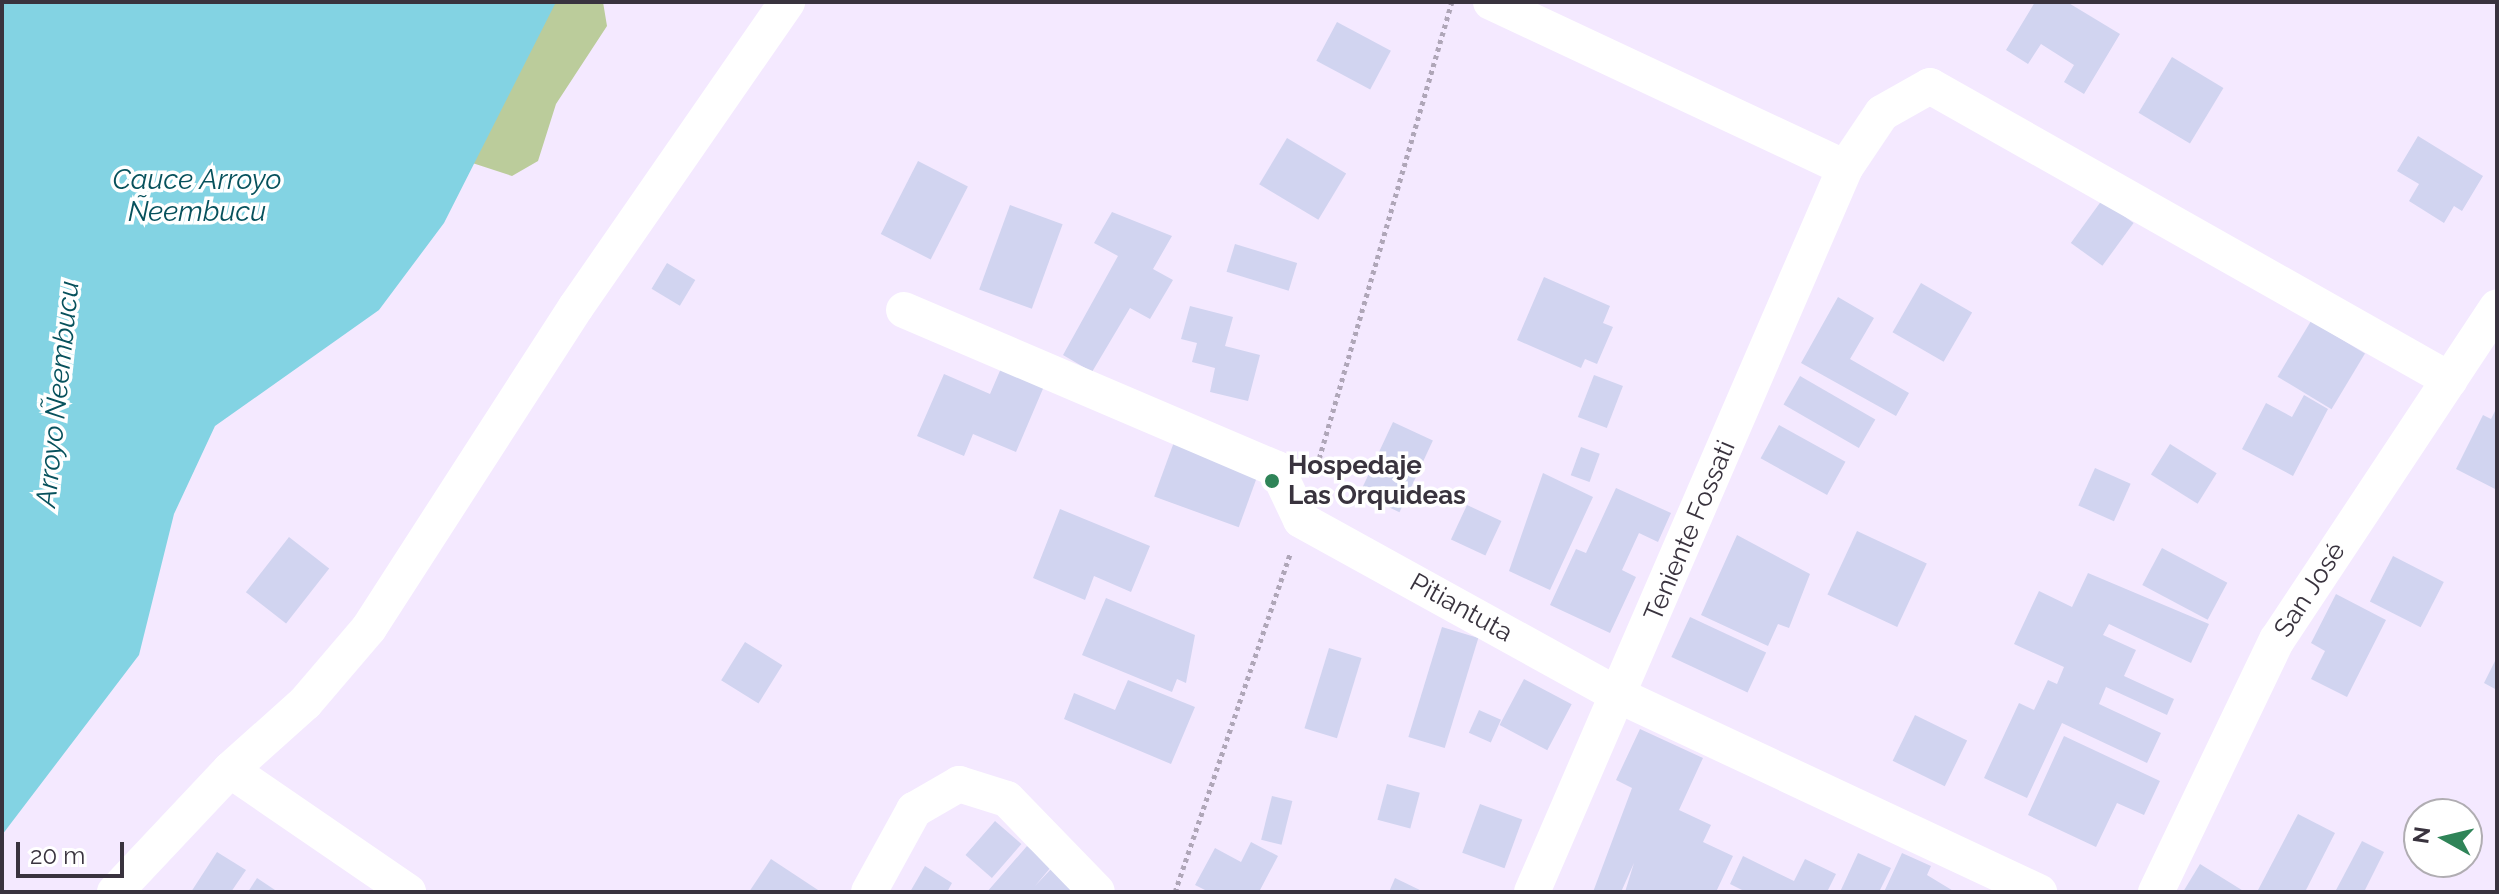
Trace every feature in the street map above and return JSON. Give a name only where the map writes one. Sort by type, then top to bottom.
[{"type":"street","points":[[115,892],[230,770],[305,703],[369,628],[576,307],[787,2]]},
{"type":"street","points":[[1491,2],[1845,168]]},
{"type":"street","name":"Teniente Fossati","points":[[1532,892],[1620,696],[1845,168],[1882,113],[1930,86],[2450,380]]},
{"type":"street","name":"San José","points":[[2156,892],[2277,640],[2497,307]]},
{"type":"street","points":[[904,310],[1277,469],[1301,520]]},
{"type":"street","name":"Pitiantuta","points":[[1301,520],[1620,696],[2039,892]]},
{"type":"street","points":[[230,770],[408,892]]},
{"type":"street","points":[[869,892],[914,810],[959,784],[1007,799],[1097,892]]},
{"type":"path","points":[[1175,892],[1301,520],[1452,2]]},
{"type":"green space","points":[[530,2],[603,2],[607,26],[556,104],[538,161],[512,176],[454,157]]},
{"type":"water","name":"Cauce Arroyo Ñeembucu","points":[[2,2],[556,2],[444,223],[379,310],[215,426],[174,514],[139,655],[2,835]]},
{"type":"building","points":[[2035,2],[2067,2],[2120,34],[2084,94],[2064,82],[2074,65],[2041,44],[2028,64],[2006,50]]},
{"type":"building","points":[[1337,22],[1391,51],[1370,89],[1316,61]]},
{"type":"building","points":[[2172,57],[2223,88],[2190,144],[2139,113]]},
{"type":"building","points":[[2418,136],[2483,176],[2462,211],[2454,206],[2444,223],[2409,201],[2419,184],[2397,171]]},
{"type":"building","points":[[1287,138],[1346,174],[1318,220],[1259,184]]},
{"type":"building","points":[[918,161],[968,186],[931,259],[881,234]]},
{"type":"building","points":[[2102,200],[2134,223],[2102,266],[2071,243]]},
{"type":"building","points":[[1010,205],[1063,224],[1032,309],[979,290]]},
{"type":"building","points":[[1112,212],[1172,236],[1153,269],[1173,280],[1150,319],[1130,308],[1092,372],[1063,355],[1118,256],[1094,243]]},
{"type":"building","points":[[1235,244],[1297,263],[1289,291],[1227,272]]},
{"type":"building","points":[[667,263],[695,280],[680,306],[652,289]]},
{"type":"building","points":[[1544,277],[1610,306],[1603,323],[1613,327],[1597,364],[1585,359],[1581,368],[1517,340]]},
{"type":"building","points":[[1921,283],[1972,313],[1944,362],[1892,332]]},
{"type":"building","points":[[1838,297],[1874,318],[1850,359],[1909,393],[1896,416],[1801,363]]},
{"type":"building","points":[[1190,306],[1233,317],[1225,346],[1260,355],[1248,401],[1210,392],[1215,368],[1192,362],[1197,343],[1181,339]]},
{"type":"building","points":[[2311,321],[2365,353],[2332,409],[2278,377]]},
{"type":"building","points":[[1002,366],[1045,384],[1016,452],[973,434],[964,456],[917,436],[944,374],[990,394]]},
{"type":"building","points":[[1594,375],[1623,386],[1607,428],[1578,417]]},
{"type":"building","points":[[1800,376],[1875,420],[1859,448],[1784,405]]},
{"type":"building","points":[[2304,395],[2328,409],[2293,476],[2242,449],[2266,403],[2292,417]]},
{"type":"building","points":[[2497,407],[2497,490],[2456,469],[2483,415],[2491,419]]},
{"type":"building","points":[[1393,422],[1433,441],[1399,512],[1360,494]]},
{"type":"building","points":[[1779,425],[1845,462],[1827,495],[1761,458]]},
{"type":"building","points":[[1174,442],[1259,473],[1239,527],[1154,497]]},
{"type":"building","points":[[2170,444],[2217,473],[2198,504],[2151,475]]},
{"type":"building","points":[[1581,447],[1600,454],[1590,482],[1571,475]]},
{"type":"building","points":[[2095,468],[2131,484],[2114,521],[2078,505]]},
{"type":"building","points":[[1543,473],[1593,497],[1550,590],[1509,571]]},
{"type":"building","points":[[1616,488],[1671,513],[1658,542],[1639,533],[1622,570],[1636,577],[1610,633],[1550,605],[1576,549],[1586,553]]},
{"type":"building","points":[[1467,505],[1501,521],[1485,555],[1451,539]]},
{"type":"building","points":[[1060,509],[1150,546],[1131,592],[1094,576],[1085,600],[1033,578]]},
{"type":"building","points":[[1857,531],[1927,564],[1897,627],[1827,594]]},
{"type":"building","points":[[1737,535],[1810,574],[1789,628],[1778,624],[1768,646],[1701,615]]},
{"type":"building","points":[[289,537],[329,568],[286,624],[246,592]]},
{"type":"building","points":[[2162,548],[2227,583],[2208,620],[2142,585]]},
{"type":"building","points":[[2393,556],[2444,582],[2421,627],[2370,601]]},
{"type":"building","points":[[2088,573],[2209,624],[2191,663],[2109,624],[2103,635],[2136,650],[2124,676],[2174,699],[2167,715],[2106,687],[2099,704],[2161,733],[2147,763],[2062,723],[2027,798],[1984,778],[2019,703],[2034,710],[2048,680],[2057,684],[2064,667],[2014,644],[2039,591],[2072,607]]},
{"type":"building","points":[[2336,594],[2386,620],[2347,697],[2311,679],[2325,651],[2311,643]]},
{"type":"building","points":[[1106,598],[1195,635],[1186,683],[1177,679],[1172,692],[1082,655]]},
{"type":"building","points":[[1690,617],[1766,652],[1748,692],[1671,657]]},
{"type":"building","points":[[1442,627],[1478,638],[1445,748],[1408,737]]},
{"type":"building","points":[[745,642],[782,665],[758,703],[721,680]]},
{"type":"building","points":[[1329,648],[1362,658],[1337,738],[1304,728]]},
{"type":"building","points":[[2497,657],[2497,690],[2484,683]]},
{"type":"building","points":[[1524,679],[1572,704],[1547,750],[1500,725]]},
{"type":"building","points":[[1128,680],[1195,707],[1171,764],[1064,719],[1074,693],[1115,710]]},
{"type":"building","points":[[1479,710],[1501,720],[1491,743],[1469,733]]},
{"type":"building","points":[[1915,715],[1967,740],[1945,786],[1893,761]]},
{"type":"building","points":[[1640,729],[1703,758],[1679,810],[1711,825],[1703,842],[1733,856],[1716,892],[1625,892],[1634,863],[1621,892],[1593,892],[1632,788],[1616,780]]},
{"type":"building","points":[[2064,736],[2160,781],[2144,815],[2117,803],[2096,847],[2028,815]]},
{"type":"building","points":[[1387,784],[1420,793],[1410,829],[1377,820]]},
{"type":"building","points":[[1272,796],[1292,801],[1281,845],[1261,840]]},
{"type":"building","points":[[1480,804],[1522,819],[1505,868],[1462,853]]},
{"type":"building","points":[[2298,814],[2335,833],[2305,892],[2257,892]]},
{"type":"building","points":[[995,821],[1021,844],[992,878],[965,855]]},
{"type":"building","points":[[2362,841],[2384,852],[2364,892],[2335,892]]},
{"type":"building","points":[[1251,842],[1278,856],[1259,892],[1209,892],[1195,885],[1215,848],[1241,862]]},
{"type":"building","points":[[1027,846],[1051,867],[1035,886],[1053,867],[1075,887],[1070,892],[987,892]]},
{"type":"building","points":[[217,852],[246,870],[231,892],[191,892]]},
{"type":"building","points":[[1858,853],[1891,868],[1879,892],[1840,892]]},
{"type":"building","points":[[1902,853],[1931,866],[1927,875],[1955,892],[1884,892]]},
{"type":"building","points":[[1743,856],[1794,881],[1805,859],[1836,874],[1827,892],[1746,892],[1730,884]]},
{"type":"building","points":[[771,859],[821,892],[749,892]]},
{"type":"building","points":[[2200,864],[2245,892],[2183,892]]},
{"type":"building","points":[[925,866],[952,883],[947,892],[910,892]]},
{"type":"building","points":[[257,878],[278,892],[248,892]]},
{"type":"building","points":[[1395,878],[1424,892],[1389,892]]},
{"type":"place","name":"Hospedaje Las Orquideas","points":[[1272,481]]},
{"type":"water label","name":"Arroyo Ñeembucu","points":[[58,394]]}]
